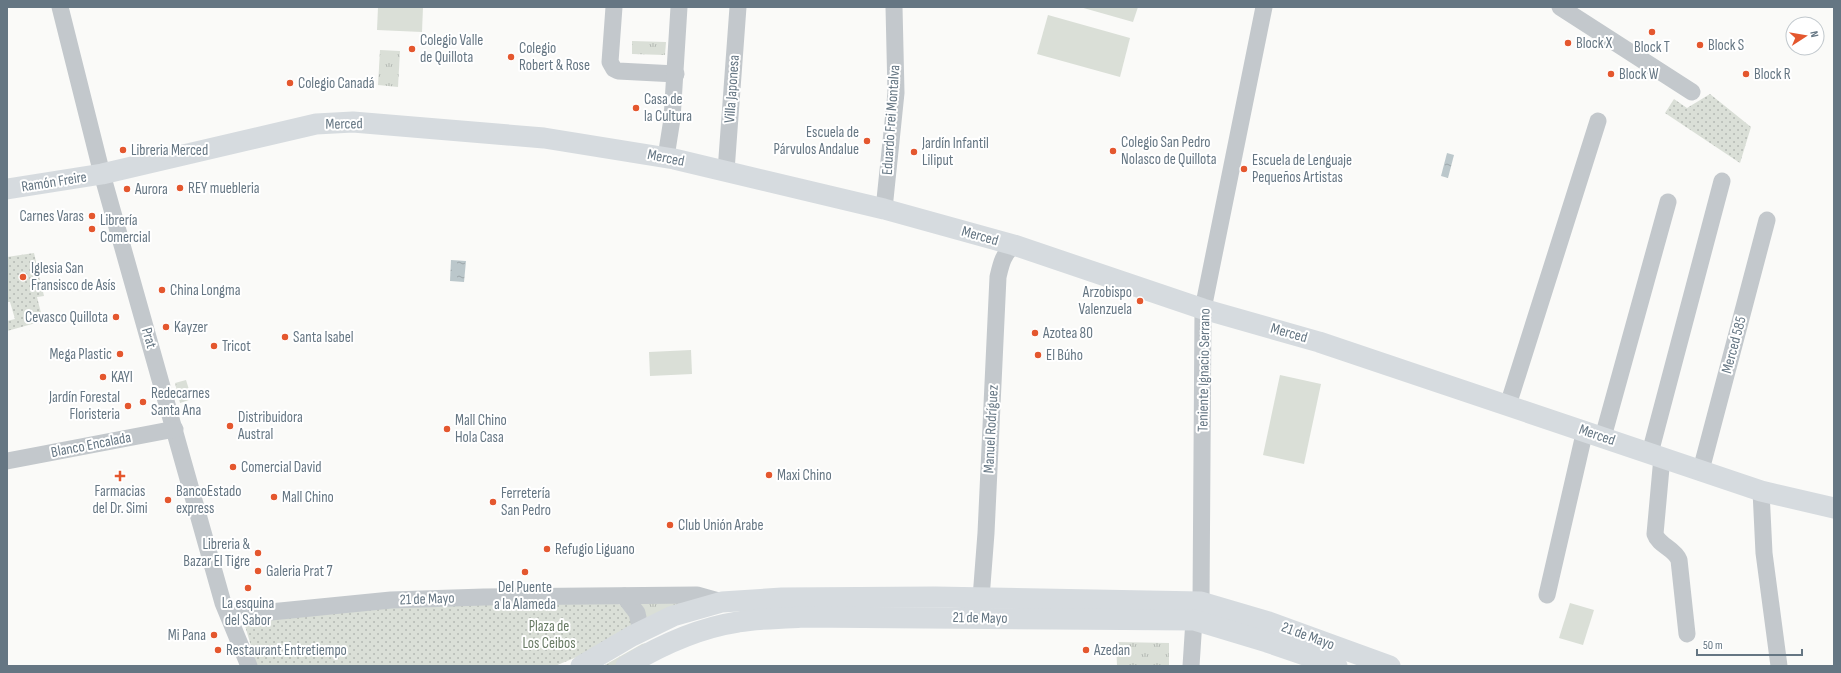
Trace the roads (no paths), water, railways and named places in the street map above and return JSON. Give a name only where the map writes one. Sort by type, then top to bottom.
[{"type":"main road","name":"Merced","points":[[102,174],[316,124],[341,122],[393,124],[544,138],[666,157],[884,209],[1014,245],[1203,309],[1319,342],[1762,491],[1834,508]]},
{"type":"main road","name":"Ramón Freire","points":[[7,190],[102,174]]},
{"type":"main road","name":"21 de Mayo","points":[[581,666],[641,630],[673,616],[722,602],[782,598],[981,608],[1198,611],[1269,622],[1390,666]]},
{"type":"main road","name":"21 de Mayo","points":[[626,666],[680,638],[708,628],[740,622],[802,617],[981,608]]},
{"type":"main road","name":"21 de Mayo","points":[[1198,611],[1267,642],[1337,666]]},
{"type":"street","name":"Prat","points":[[60,7],[102,174],[223,602],[230,616],[249,666]]},
{"type":"street","points":[[614,7],[610,58],[614,69],[618,71],[676,74]]},
{"type":"street","points":[[666,157],[672,120],[676,74],[679,7]]},
{"type":"street","name":"Villa Japonesa","points":[[726,171],[738,7]]},
{"type":"street","name":"Eduardo Frei Montalva","points":[[884,209],[896,94],[894,7]]},
{"type":"street","name":"Teniente Ignacio Serrano","points":[[1191,666],[1198,611],[1203,309],[1264,7]]},
{"type":"street","points":[[1560,7],[1692,92]]},
{"type":"street","points":[[1508,405],[1598,120]]},
{"type":"street","points":[[1687,634],[1678,560],[1674,552],[1658,540],[1655,534],[1656,455],[1722,181]]},
{"type":"street","points":[[1547,595],[1594,434],[1668,202]]},
{"type":"street","name":"Merced 585","points":[[1701,470],[1767,220]]},
{"type":"street","name":"Manuel Rodríguez","points":[[981,608],[998,277],[1002,259],[1008,250],[1014,245]]},
{"type":"street","name":"Blanco Encalada","points":[[7,461],[175,429]]},
{"type":"street","points":[[1762,491],[1764,553],[1779,666]]},
{"type":"street","name":"21 de Mayo","points":[[230,616],[390,600],[484,597],[697,595],[722,602]]},
{"type":"street","points":[[624,596],[637,613],[641,630]]},
{"type":"water","points":[[1447,153],[1454,155],[1448,178],[1441,176]]},
{"type":"water","points":[[451,260],[466,261],[464,282],[450,281]]},
{"type":"place","name":"Block T","points":[[1652,32]]},
{"type":"place","name":"Block X","points":[[1568,43]]},
{"type":"place","name":"Block S","points":[[1700,45]]},
{"type":"place","name":"Colegio Valle de Quillota","points":[[412,49]]},
{"type":"place","name":"Colegio Robert & Rose","points":[[511,57]]},
{"type":"place","name":"Block W","points":[[1611,74]]},
{"type":"place","name":"Block R","points":[[1746,74]]},
{"type":"place","name":"Colegio Canadá","points":[[290,83]]},
{"type":"place","name":"Casa de la Cultura","points":[[636,108]]},
{"type":"place","name":"Escuela de Párvulos Andalue","points":[[867,141]]},
{"type":"place","name":"Libreria Merced","points":[[123,150]]},
{"type":"place","name":"Colegio San Pedro Nolasco de Quillota","points":[[1113,151]]},
{"type":"place","name":"Jardín Infantil Liliput","points":[[914,152]]},
{"type":"place","name":"Escuela de Lenguaje Pequeños Artistas","points":[[1244,169]]},
{"type":"place","name":"REY muebleria","points":[[180,188]]},
{"type":"place","name":"Aurora","points":[[127,189]]},
{"type":"place","name":"Carnes Varas","points":[[92,216]]},
{"type":"place","name":"Librería Comercial","points":[[92,229]]},
{"type":"place","name":"Iglesia San Fransisco de Asís","points":[[23,277]]},
{"type":"place","name":"China Longma","points":[[162,290]]},
{"type":"place","name":"Arzobispo Valenzuela","points":[[1140,301]]},
{"type":"place","name":"Cevasco Quillota","points":[[116,317]]},
{"type":"place","name":"Kayzer","points":[[166,327]]},
{"type":"place","name":"Azotea 80","points":[[1035,333]]},
{"type":"place","name":"Santa Isabel","points":[[285,337]]},
{"type":"place","name":"Tricot","points":[[214,346]]},
{"type":"place","name":"Mega Plastic","points":[[120,354]]},
{"type":"place","name":"El Búho","points":[[1038,355]]},
{"type":"place","name":"KAYI","points":[[103,377]]},
{"type":"place","name":"Redecarnes Santa Ana","points":[[143,402]]},
{"type":"place","name":"Jardín Forestal Floristeria","points":[[128,406]]},
{"type":"place","name":"Distribuidora Austral","points":[[230,426]]},
{"type":"place","name":"Mall Chino Hola Casa","points":[[447,429]]},
{"type":"place","name":"Comercial David","points":[[233,467]]},
{"type":"place","name":"Maxi Chino","points":[[769,475]]},
{"type":"place","name":"Farmacias del Dr. Simi","points":[[120,476]]},
{"type":"place","name":"Mall Chino","points":[[274,497]]},
{"type":"place","name":"BancoEstado express","points":[[168,500]]},
{"type":"place","name":"Ferretería San Pedro","points":[[493,502]]},
{"type":"place","name":"Club Unión Arabe","points":[[670,525]]},
{"type":"place","name":"Refugio Liguano","points":[[547,549]]},
{"type":"place","name":"Libreria & Bazar El Tigre","points":[[258,553]]},
{"type":"place","name":"Galeria Prat 7","points":[[258,571]]},
{"type":"place","name":"Del Puente a la Alameda","points":[[525,572]]},
{"type":"place","name":"La esquina del Sabor","points":[[248,588]]},
{"type":"place","name":"Mi Pana","points":[[214,635]]},
{"type":"place","name":"Restaurant Entretiempo","points":[[218,650]]},
{"type":"place","name":"Azedan","points":[[1086,650]]},
{"type":"park label","name":"Plaza de Los Ceibos","points":[[549,634]]}]
